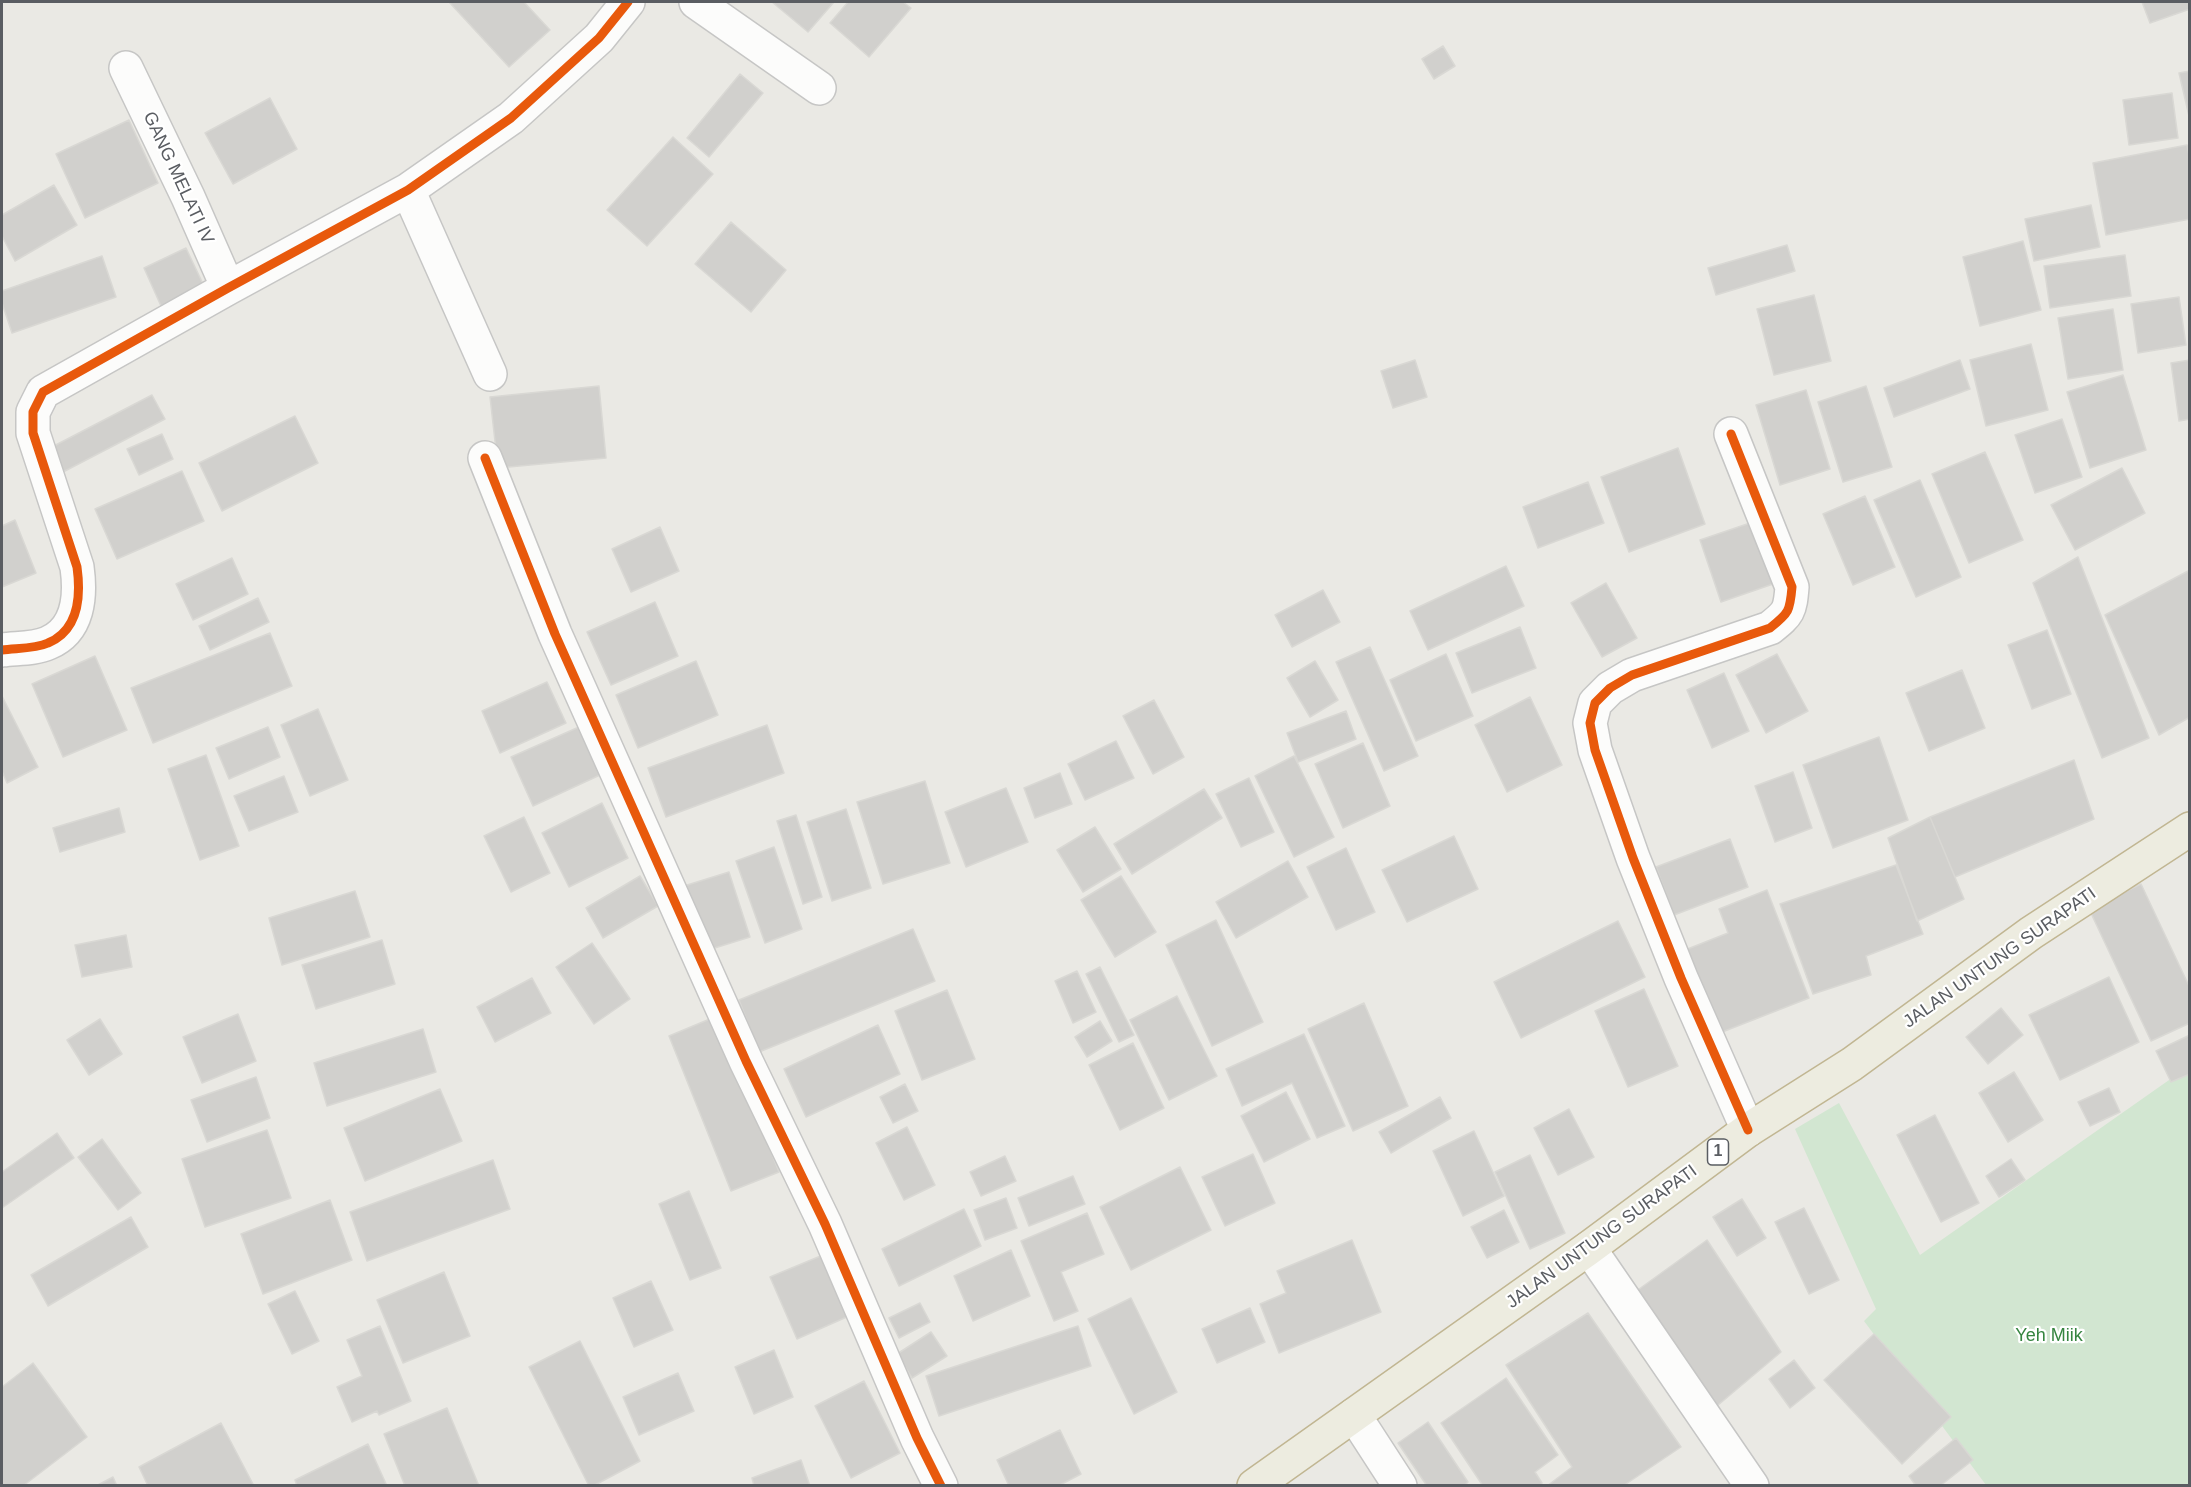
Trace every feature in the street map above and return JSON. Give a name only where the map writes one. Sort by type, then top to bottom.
[{"type":"highway","name":"JALAN UNTUNG SURAPATI","points":[[1254,1485],[1589,1248],[1748,1130],[1852,1064],[2031,933],[2190,829]]},
{"type":"street","points":[[2,650],[46,644],[63,633],[76,614],[80,589],[77,567],[33,433],[33,412],[43,392],[408,190],[511,118],[599,38],[628,2]]},
{"type":"street","points":[[696,2],[819,88]]},
{"type":"street","name":"GANG MELATI IV","points":[[126,68],[188,197],[228,288]]},
{"type":"street","points":[[408,190],[490,374]]},
{"type":"street","points":[[1731,434],[1792,587],[1791,603],[1786,616],[1770,628],[1632,675],[1610,688],[1595,703],[1590,723],[1595,750],[1634,858],[1681,978],[1748,1130]]},
{"type":"street","points":[[485,458],[555,634],[746,1061],[825,1224],[917,1438],[941,1485]]},
{"type":"street","points":[[1589,1248],[1741,1482]]},
{"type":"street","points":[[1354,1415],[1400,1485]]},
{"type":"green space","name":"Yeh Miik","points":[[2189,1066],[2189,1485],[1986,1485],[1864,1321],[1876,1309],[1795,1129],[1839,1103],[1920,1255]]},
{"type":"building","points":[[449,2],[524,2],[550,30],[509,67]]},
{"type":"building","points":[[772,2],[834,2],[808,32]]},
{"type":"building","points":[[848,2],[903,2],[911,8],[869,57],[830,23]]},
{"type":"building","points":[[2142,2],[2190,2],[2190,9],[2150,23]]},
{"type":"building","points":[[1443,46],[1455,66],[1434,79],[1422,59]]},
{"type":"building","points":[[2190,71],[2190,116],[2189,116],[2179,73]]},
{"type":"building","points":[[740,74],[763,93],[709,157],[687,138]]},
{"type":"building","points":[[2172,93],[2178,138],[2129,145],[2123,100]]},
{"type":"building","points":[[270,98],[297,149],[233,184],[205,133]]},
{"type":"building","points":[[129,120],[158,183],[85,218],[56,154]]},
{"type":"building","points":[[673,137],[713,174],[647,246],[607,210]]},
{"type":"building","points":[[2187,145],[2190,160],[2190,219],[2106,235],[2093,163]]},
{"type":"building","points":[[54,185],[77,225],[15,261],[2,236],[2,215]]},
{"type":"building","points":[[2091,205],[2100,247],[2034,261],[2025,219]]},
{"type":"building","points":[[731,222],[786,270],[751,312],[695,264]]},
{"type":"building","points":[[2023,241],[2041,310],[1980,326],[1963,257]]},
{"type":"building","points":[[1787,245],[1795,271],[1716,295],[1708,268]]},
{"type":"building","points":[[186,248],[204,286],[161,306],[144,268]]},
{"type":"building","points":[[2125,255],[2131,296],[2050,308],[2044,266]]},
{"type":"building","points":[[102,256],[116,297],[12,333],[2,303],[2,291]]},
{"type":"building","points":[[1814,295],[1831,361],[1774,375],[1757,309]]},
{"type":"building","points":[[2179,297],[2186,345],[2138,353],[2131,304]]},
{"type":"building","points":[[2113,309],[2123,370],[2068,379],[2058,318]]},
{"type":"building","points":[[2031,344],[2048,410],[1986,426],[1970,360]]},
{"type":"building","points":[[1415,360],[1427,397],[1393,408],[1381,371]]},
{"type":"building","points":[[1960,360],[1970,389],[1894,417],[1884,388]]},
{"type":"building","points":[[2190,360],[2190,419],[2179,421],[2171,363]]},
{"type":"building","points":[[2123,375],[2146,450],[2090,468],[2067,392]]},
{"type":"building","points":[[599,386],[606,458],[498,468],[490,397]]},
{"type":"building","points":[[1866,386],[1892,467],[1843,482],[1818,402]]},
{"type":"building","points":[[1806,390],[1830,469],[1780,485],[1756,405]]},
{"type":"building","points":[[152,395],[165,419],[63,472],[50,448]]},
{"type":"building","points":[[295,416],[318,463],[222,511],[199,463]]},
{"type":"building","points":[[2062,419],[2082,477],[2035,493],[2015,435]]},
{"type":"building","points":[[162,434],[173,459],[139,475],[127,449]]},
{"type":"building","points":[[1678,448],[1705,524],[1629,552],[1601,477]]},
{"type":"building","points":[[1985,452],[2023,540],[1969,563],[1932,474]]},
{"type":"building","points":[[2122,468],[2145,513],[2075,550],[2051,505]]},
{"type":"building","points":[[182,471],[204,521],[117,559],[95,509]]},
{"type":"building","points":[[1920,480],[1961,577],[1916,597],[1874,500]]},
{"type":"building","points":[[1588,482],[1604,523],[1538,548],[1523,507]]},
{"type":"building","points":[[1865,496],[1895,567],[1853,585],[1823,514]]},
{"type":"building","points":[[15,520],[36,573],[2,587],[2,526]]},
{"type":"building","points":[[1753,522],[1773,584],[1721,602],[1700,540]]},
{"type":"building","points":[[660,527],[679,571],[631,592],[612,549]]},
{"type":"building","points":[[2078,557],[2149,738],[2102,758],[2033,583]]},
{"type":"building","points":[[232,558],[248,594],[193,620],[176,584]]},
{"type":"building","points":[[1506,566],[1524,606],[1428,650],[1410,611]]},
{"type":"building","points":[[2190,570],[2190,717],[2159,735],[2105,615]]},
{"type":"building","points":[[1606,583],[1637,638],[1602,657],[1571,603]]},
{"type":"building","points":[[1323,590],[1340,622],[1292,647],[1275,615]]},
{"type":"building","points":[[258,598],[269,622],[210,650],[199,626]]},
{"type":"building","points":[[655,602],[678,656],[611,685],[587,632]]},
{"type":"building","points":[[1520,627],[1536,668],[1472,693],[1456,653]]},
{"type":"building","points":[[2047,630],[2071,694],[2032,709],[2008,645]]},
{"type":"building","points":[[270,633],[292,686],[153,743],[131,688]]},
{"type":"building","points":[[1370,647],[1418,756],[1384,771],[1336,662]]},
{"type":"building","points":[[1446,654],[1473,716],[1416,741],[1390,680]]},
{"type":"building","points":[[1777,654],[1808,711],[1766,733],[1736,675]]},
{"type":"building","points":[[95,656],[127,730],[63,757],[32,684]]},
{"type":"building","points":[[696,661],[718,715],[638,748],[616,695]]},
{"type":"building","points":[[1315,661],[1338,700],[1310,717],[1287,678]]},
{"type":"building","points":[[1962,670],[1985,728],[1929,751],[1906,693]]},
{"type":"building","points":[[1724,673],[1749,731],[1712,748],[1687,690]]},
{"type":"building","points":[[547,682],[566,723],[500,753],[482,711]]},
{"type":"building","points":[[2,696],[38,767],[7,783],[2,771]]},
{"type":"building","points":[[1530,697],[1562,765],[1507,792],[1475,725]]},
{"type":"building","points":[[1154,700],[1184,757],[1153,774],[1123,716]]},
{"type":"building","points":[[318,709],[348,780],[310,796],[281,725]]},
{"type":"building","points":[[1346,711],[1356,739],[1298,762],[1287,733]]},
{"type":"building","points":[[767,725],[784,773],[666,817],[648,768]]},
{"type":"building","points":[[268,727],[280,757],[229,779],[216,748]]},
{"type":"building","points":[[579,727],[600,775],[533,806],[511,757]]},
{"type":"building","points":[[1879,737],[1908,820],[1833,848],[1803,765]]},
{"type":"building","points":[[1116,741],[1134,778],[1085,800],[1068,764]]},
{"type":"building","points":[[1363,743],[1390,806],[1343,828],[1315,764]]},
{"type":"building","points":[[206,755],[239,846],[200,860],[168,769]]},
{"type":"building","points":[[1294,756],[1334,837],[1294,857],[1255,776]]},
{"type":"building","points":[[2074,760],[2094,819],[1955,877],[1930,817]]},
{"type":"building","points":[[1793,772],[1812,828],[1775,842],[1755,786]]},
{"type":"building","points":[[1060,773],[1072,804],[1035,818],[1024,788]]},
{"type":"building","points":[[284,776],[298,812],[249,831],[234,796]]},
{"type":"building","points":[[1249,778],[1274,832],[1241,847],[1216,794]]},
{"type":"building","points":[[925,781],[950,863],[883,884],[857,802]]},
{"type":"building","points":[[1006,788],[1028,842],[966,867],[945,812]]},
{"type":"building","points":[[1204,789],[1222,818],[1132,874],[1114,844]]},
{"type":"building","points":[[602,803],[628,858],[569,887],[542,833]]},
{"type":"building","points":[[119,808],[125,832],[60,852],[53,828]]},
{"type":"building","points":[[846,809],[871,888],[832,901],[807,822]]},
{"type":"building","points":[[796,815],[822,897],[803,904],[777,821]]},
{"type":"building","points":[[524,817],[550,873],[511,892],[484,836]]},
{"type":"building","points":[[1930,817],[1964,899],[1917,921],[1888,838]]},
{"type":"building","points":[[1095,827],[1121,869],[1083,892],[1057,850]]},
{"type":"building","points":[[1454,836],[1478,889],[1407,922],[1382,870]]},
{"type":"building","points":[[1730,839],[1748,887],[1674,915],[1656,867]]},
{"type":"building","points":[[774,847],[802,929],[765,943],[736,861]]},
{"type":"building","points":[[1346,848],[1375,912],[1336,930],[1307,867]]},
{"type":"building","points":[[1288,861],[1308,897],[1236,938],[1216,902]]},
{"type":"building","points":[[1896,865],[1923,934],[1866,956],[1871,975],[1813,994],[1780,904]]},
{"type":"building","points":[[729,872],[750,937],[705,951],[684,886]]},
{"type":"building","points":[[640,876],[658,906],[603,938],[586,908]]},
{"type":"building","points":[[1121,876],[1156,932],[1115,957],[1081,900]]},
{"type":"building","points":[[2141,884],[2190,988],[2190,1023],[2151,1041],[2089,909]]},
{"type":"building","points":[[1767,890],[1809,998],[1712,1036],[1680,952],[1728,933],[1719,909]]},
{"type":"building","points":[[355,891],[370,937],[282,965],[269,918]]},
{"type":"building","points":[[1216,920],[1263,1022],[1212,1046],[1166,945]]},
{"type":"building","points":[[1618,921],[1645,977],[1521,1038],[1494,982]]},
{"type":"building","points":[[913,929],[935,981],[759,1052],[739,1000]]},
{"type":"building","points":[[126,935],[132,967],[82,977],[75,945]]},
{"type":"building","points":[[382,940],[395,984],[316,1009],[302,965]]},
{"type":"building","points":[[592,943],[630,999],[594,1024],[556,967]]},
{"type":"building","points":[[1100,967],[1134,1035],[1119,1042],[1086,974]]},
{"type":"building","points":[[1077,971],[1096,1012],[1073,1023],[1055,981]]},
{"type":"building","points":[[2109,977],[2139,1042],[2060,1080],[2029,1015]]},
{"type":"building","points":[[532,978],[551,1013],[495,1042],[477,1007]]},
{"type":"building","points":[[1644,989],[1678,1066],[1628,1087],[1595,1011]]},
{"type":"building","points":[[947,990],[975,1059],[922,1080],[895,1011]]},
{"type":"building","points":[[1177,996],[1217,1076],[1169,1100],[1130,1020]]},
{"type":"building","points":[[1364,1003],[1408,1106],[1353,1131],[1308,1029]]},
{"type":"building","points":[[2001,1008],[2023,1035],[1988,1064],[1966,1037]]},
{"type":"building","points":[[238,1014],[256,1061],[202,1083],[183,1037]]},
{"type":"building","points":[[717,1016],[779,1172],[731,1191],[669,1036]]},
{"type":"building","points":[[100,1019],[122,1054],[89,1075],[67,1040]]},
{"type":"building","points":[[1100,1021],[1112,1041],[1087,1057],[1075,1037]]},
{"type":"building","points":[[878,1025],[900,1074],[806,1117],[784,1069]]},
{"type":"building","points":[[423,1029],[436,1072],[327,1106],[314,1063]]},
{"type":"building","points":[[1304,1034],[1345,1126],[1317,1138],[1292,1083],[1242,1106],[1226,1069]]},
{"type":"building","points":[[2190,1035],[2190,1074],[2171,1082],[2156,1051]]},
{"type":"building","points":[[1133,1043],[1164,1108],[1120,1130],[1089,1065]]},
{"type":"building","points":[[2014,1072],[2043,1120],[2008,1142],[1979,1093]]},
{"type":"building","points":[[256,1077],[270,1118],[207,1142],[191,1100]]},
{"type":"building","points":[[905,1084],[918,1111],[893,1123],[880,1097]]},
{"type":"building","points":[[2109,1088],[2120,1112],[2090,1126],[2078,1102]]},
{"type":"building","points":[[440,1089],[462,1141],[365,1181],[344,1128]]},
{"type":"building","points":[[1286,1092],[1310,1139],[1264,1162],[1241,1116]]},
{"type":"building","points":[[1440,1097],[1451,1118],[1391,1153],[1379,1132]]},
{"type":"building","points":[[1569,1109],[1594,1157],[1558,1175],[1534,1128]]},
{"type":"building","points":[[1935,1115],[1979,1203],[1941,1222],[1897,1135]]},
{"type":"building","points":[[907,1127],[935,1185],[904,1200],[876,1143]]},
{"type":"building","points":[[267,1130],[291,1198],[205,1227],[182,1159]]},
{"type":"building","points":[[1474,1131],[1504,1196],[1463,1216],[1433,1151]]},
{"type":"building","points":[[57,1133],[74,1158],[2,1208],[2,1172]]},
{"type":"building","points":[[102,1139],[141,1193],[118,1210],[78,1157]]},
{"type":"building","points":[[1253,1154],[1275,1203],[1225,1226],[1202,1177]]},
{"type":"building","points":[[1530,1155],[1565,1233],[1530,1249],[1495,1172]]},
{"type":"building","points":[[1005,1156],[1016,1181],[981,1196],[970,1172]]},
{"type":"building","points":[[2011,1159],[2025,1180],[1999,1197],[1986,1176]]},
{"type":"building","points":[[493,1160],[510,1209],[367,1261],[350,1212]]},
{"type":"building","points":[[1180,1167],[1211,1230],[1131,1270],[1100,1207]]},
{"type":"building","points":[[1073,1176],[1085,1204],[1029,1226],[1018,1198]]},
{"type":"building","points":[[689,1191],[721,1268],[690,1280],[659,1204]]},
{"type":"building","points":[[1006,1198],[1017,1228],[985,1240],[974,1210]]},
{"type":"building","points":[[1742,1199],[1766,1238],[1737,1256],[1713,1217]]},
{"type":"building","points":[[330,1200],[352,1260],[263,1294],[241,1234]]},
{"type":"building","points":[[1804,1208],[1839,1280],[1809,1294],[1775,1222]]},
{"type":"building","points":[[964,1209],[981,1246],[899,1286],[882,1249]]},
{"type":"building","points":[[1504,1210],[1519,1242],[1487,1258],[1471,1227]]},
{"type":"building","points":[[1087,1213],[1104,1254],[1061,1272],[1078,1311],[1054,1321],[1021,1241]]},
{"type":"building","points":[[131,1217],[148,1247],[48,1306],[31,1275]]},
{"type":"building","points":[[1352,1240],[1381,1312],[1279,1353],[1260,1304],[1286,1293],[1277,1271]]},
{"type":"building","points":[[1707,1240],[1781,1352],[1711,1411],[1635,1292]]},
{"type":"building","points":[[1011,1250],[1030,1296],[973,1321],[954,1276]]},
{"type":"building","points":[[823,1255],[849,1316],[797,1339],[770,1277]]},
{"type":"building","points":[[444,1272],[470,1336],[403,1363],[377,1300]]},
{"type":"building","points":[[651,1281],[673,1330],[634,1347],[613,1298]]},
{"type":"building","points":[[295,1291],[319,1341],[292,1354],[268,1304]]},
{"type":"building","points":[[1131,1298],[1177,1392],[1134,1414],[1088,1319]]},
{"type":"building","points":[[920,1303],[930,1322],[899,1338],[889,1318]]},
{"type":"building","points":[[1250,1308],[1265,1342],[1217,1363],[1202,1329]]},
{"type":"building","points":[[1588,1313],[1681,1447],[1623,1486],[1547,1486],[1572,1467],[1506,1365]]},
{"type":"building","points":[[380,1326],[411,1401],[379,1415],[377,1411],[352,1422],[337,1387],[362,1376],[347,1340]]},
{"type":"building","points":[[1078,1326],[1091,1366],[939,1416],[926,1376]]},
{"type":"building","points":[[931,1332],[947,1356],[912,1378],[897,1354]]},
{"type":"building","points":[[1874,1334],[1951,1417],[1902,1464],[1824,1380]]},
{"type":"building","points":[[580,1341],[640,1461],[593,1486],[589,1486],[529,1367]]},
{"type":"building","points":[[774,1350],[793,1397],[754,1414],[735,1367]]},
{"type":"building","points":[[1794,1360],[1815,1388],[1790,1408],[1769,1379]]},
{"type":"building","points":[[33,1363],[87,1437],[23,1486],[2,1486],[2,1387]]},
{"type":"building","points":[[678,1373],[694,1411],[639,1435],[623,1397]]},
{"type":"building","points":[[1506,1378],[1558,1455],[1535,1472],[1542,1483],[1539,1486],[1483,1486],[1441,1423]]},
{"type":"building","points":[[864,1381],[900,1453],[851,1478],[815,1406]]},
{"type":"building","points":[[447,1408],[479,1486],[405,1486],[384,1434]]},
{"type":"building","points":[[1428,1422],[1468,1482],[1464,1486],[1427,1486],[1398,1443]]},
{"type":"building","points":[[221,1423],[254,1486],[148,1486],[139,1467]]},
{"type":"building","points":[[1060,1430],[1081,1474],[1058,1486],[1009,1486],[997,1460]]},
{"type":"building","points":[[1956,1438],[1973,1460],[1940,1486],[1916,1486],[1909,1476]]},
{"type":"building","points":[[368,1444],[387,1486],[297,1486],[295,1480]]},
{"type":"building","points":[[801,1460],[810,1486],[754,1486],[752,1478]]},
{"type":"building","points":[[113,1477],[117,1486],[96,1486]]},
{"type":"cycle path","points":[[2,650],[37,646],[58,637],[72,621],[78,600],[77,567],[33,433],[33,412],[43,392],[408,190],[511,118],[599,38],[628,2]]},
{"type":"cycle path","points":[[1731,434],[1792,587],[1787,611],[1770,628],[1632,675],[1610,688],[1595,703],[1590,723],[1595,750],[1633,858],[1681,978],[1748,1130]]},
{"type":"cycle path","points":[[485,458],[555,634],[746,1061],[825,1224],[917,1438],[941,1486]]}]
